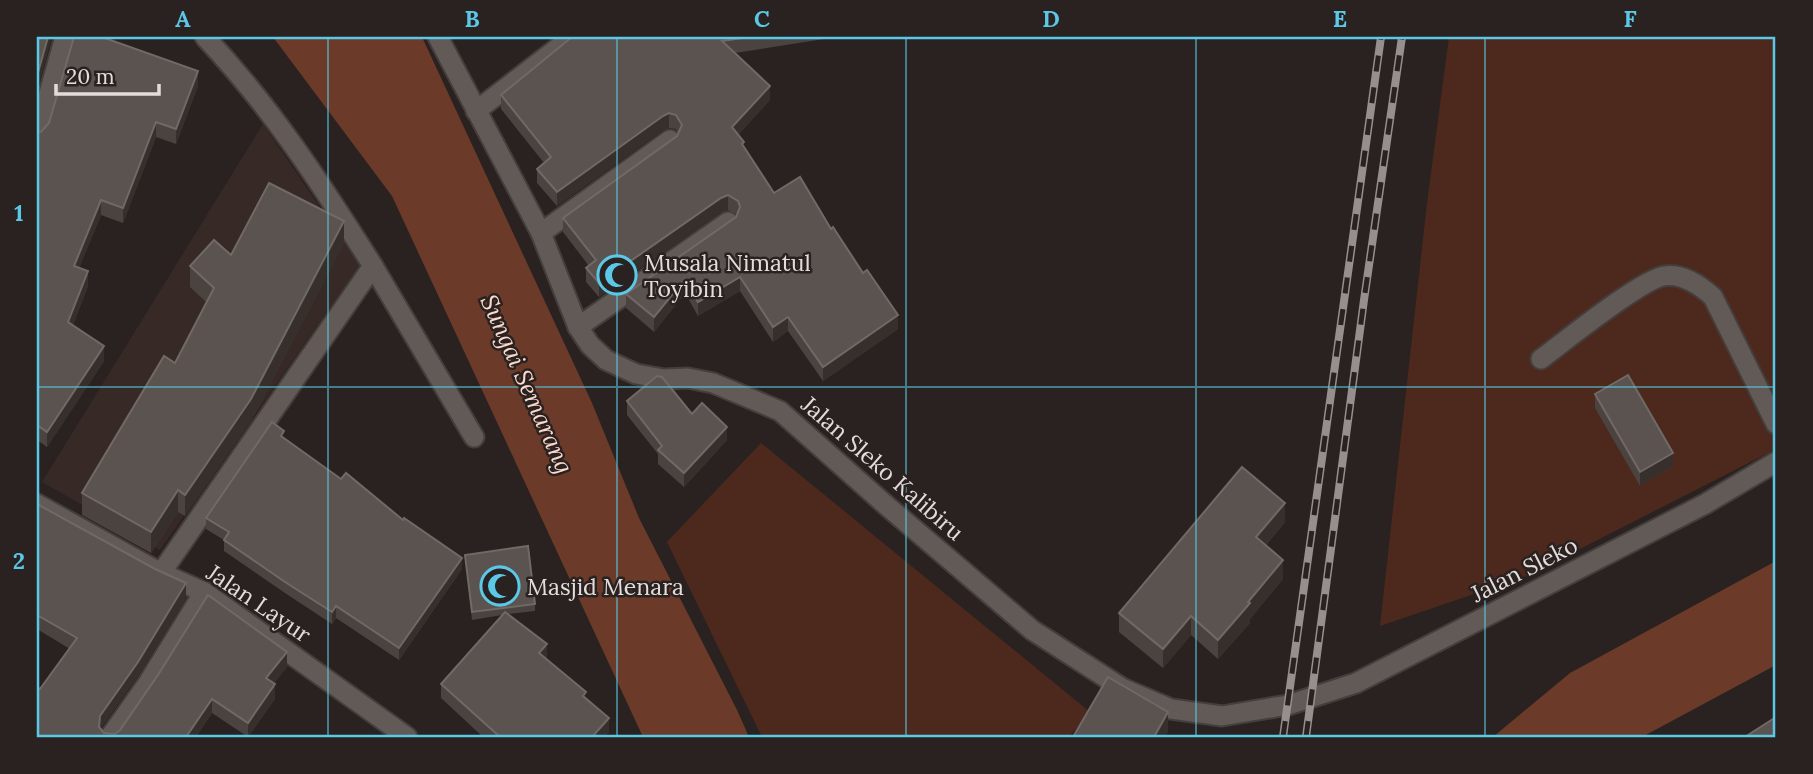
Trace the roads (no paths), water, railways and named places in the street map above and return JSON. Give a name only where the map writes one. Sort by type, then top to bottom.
[{"type":"street","points":[[37,135],[65,37]]},
{"type":"street","points":[[205,37],[241,75],[303,157],[373,266],[474,437]]},
{"type":"street","name":"Jalan Sleko Kalibiru","points":[[438,37],[541,233],[578,327],[590,345],[606,360],[624,369],[664,379],[688,378],[713,383],[780,411],[1032,630],[1122,688],[1171,709],[1222,716],[1288,705]]},
{"type":"street","points":[[476,111],[572,37]]},
{"type":"street","points":[[541,233],[670,139]]},
{"type":"street","points":[[578,327],[728,222]]},
{"type":"street","points":[[161,573],[373,266]]},
{"type":"street","points":[[1541,359],[1641,286],[1664,276],[1682,278],[1700,286],[1713,297],[1776,424]]},
{"type":"street","name":"Jalan Sleko","points":[[1288,705],[1356,683],[1705,504],[1776,462]]},
{"type":"street","name":"Jalan Layur","points":[[37,504],[161,573],[204,592],[407,737]]},
{"type":"street","points":[[110,737],[148,683],[204,592]]},
{"type":"water","name":"Sungai Semarang","points":[[273,37],[422,37],[592,403],[639,518],[749,737],[643,737],[392,196]]},
{"type":"water","points":[[1776,561],[1776,665],[1642,737],[1493,737],[1570,673]]},
{"type":"railway","points":[[1283,737],[1381,37]]},
{"type":"railway","points":[[1306,737],[1402,37]]},
{"type":"place","name":"Musala Nimatul Toyibin","points":[[617,275]]},
{"type":"place","name":"Masjid Menara","points":[[500,586]]}]
